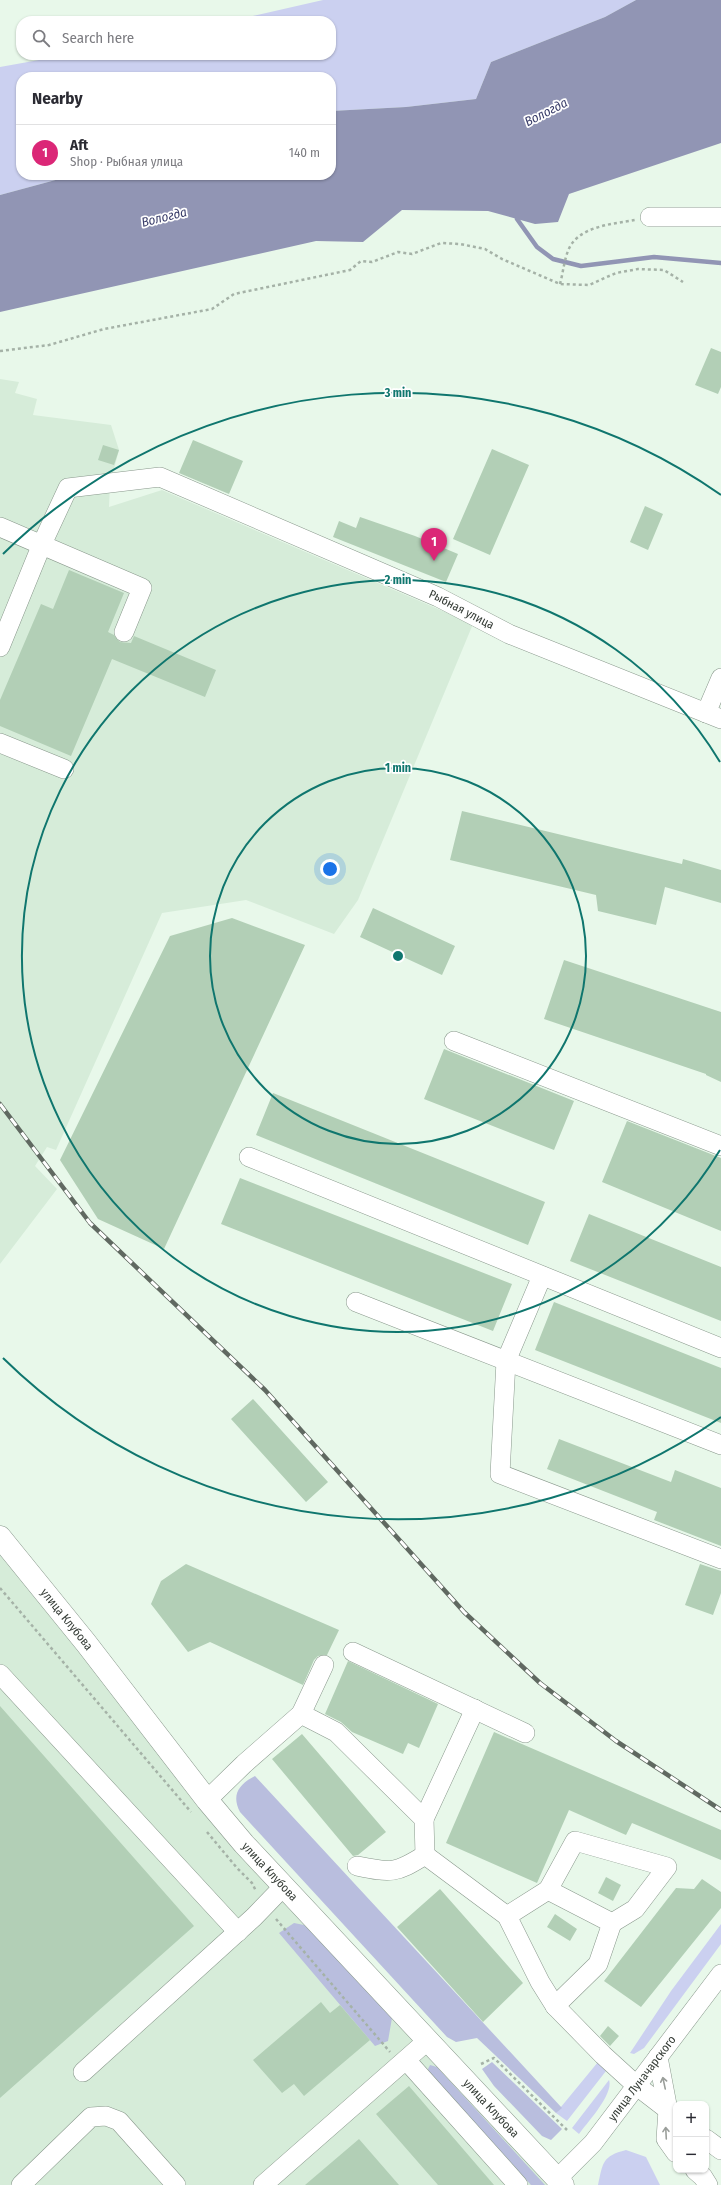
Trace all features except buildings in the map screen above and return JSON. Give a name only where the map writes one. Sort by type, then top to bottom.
[{"type":"main road","name":"улица Клубова","points":[[0,1537],[86,1643],[201,1809],[283,1887],[560,2182]]},
{"type":"street","points":[[650,217],[721,217]]},
{"type":"street","name":"Рыбная улица","points":[[42,544],[68,488],[160,477],[438,597],[509,634],[714,716]]},
{"type":"street","points":[[0,527],[142,588],[124,632]]},
{"type":"street","points":[[0,647],[42,544]]},
{"type":"street","points":[[714,716],[721,678]]},
{"type":"street","points":[[0,743],[64,769]]},
{"type":"street","points":[[454,1040],[721,1146]]},
{"type":"street","points":[[249,1157],[721,1348]]},
{"type":"street","points":[[542,1276],[506,1361],[500,1474],[721,1558]]},
{"type":"street","points":[[356,1302],[721,1445]]},
{"type":"street","points":[[353,1652],[525,1733]]},
{"type":"street","points":[[201,1809],[244,1764],[302,1714],[324,1665]]},
{"type":"street","points":[[0,1674],[238,1932]]},
{"type":"street","points":[[425,1855],[424,1819],[475,1709]]},
{"type":"street","points":[[302,1714],[336,1732],[424,1819]]},
{"type":"street","points":[[507,1916],[548,1890],[575,1841],[667,1867],[635,1908],[612,1923],[598,1964],[555,2006]]},
{"type":"street","points":[[357,1866],[382,1871],[402,1870],[425,1855]]},
{"type":"street","points":[[425,1855],[507,1916],[540,1982],[555,2006],[603,2055],[637,2086],[672,2113]]},
{"type":"street","points":[[83,2072],[238,1932],[283,1887]]},
{"type":"street","points":[[548,1890],[612,1923]]},
{"type":"street","name":"улица Луначарского","points":[[560,2182],[589,2148],[637,2086],[721,1974]]},
{"type":"street","points":[[263,2185],[427,2041]]},
{"type":"street","points":[[658,2057],[672,2113],[666,2139],[673,2149]]},
{"type":"street","points":[[403,2062],[518,2185]]},
{"type":"street","points":[[21,2185],[91,2117],[106,2116],[119,2121],[176,2185]]},
{"type":"street","points":[[709,2141],[721,2150]]},
{"type":"street","points":[[698,2173],[708,2185]]},
{"type":"path","points":[[560,284],[568,250],[577,236],[603,227],[650,217]]},
{"type":"path","points":[[0,351],[48,345],[104,329],[212,309],[234,294],[350,270],[361,261],[372,262],[398,252],[412,254],[441,244],[460,244],[486,249],[502,259],[560,284],[589,286],[616,273],[638,269],[664,270],[683,282]]},
{"type":"path","points":[[0,1588],[201,1809]]},
{"type":"path","points":[[205,1829],[237,1868],[252,1883],[265,1906],[403,2062]]},
{"type":"path","points":[[481,2064],[494,2058],[567,2130]]},
{"type":"shaded area","points":[[323,0],[636,0],[605,17],[491,62],[476,99],[406,107],[336,111],[336,72],[16,72],[16,180],[56,180],[0,195],[0,67],[39,60],[336,60],[336,16],[253,16]]},
{"type":"shaded area","points":[[0,379],[19,382],[15,393],[37,399],[33,415],[111,425],[119,450],[110,484],[109,507],[162,490],[473,624],[358,900],[334,934],[246,900],[162,913],[56,1150],[47,1147],[35,1166],[57,1189],[0,1264]]},
{"type":"shaded area","points":[[0,1548],[550,2185],[0,2185]]},
{"type":"shaded area","points":[[255,1776],[562,2108],[556,2113],[477,2038],[456,2042],[447,2037],[240,1812],[236,1800],[238,1791],[241,1786]]},
{"type":"shaded area","points":[[294,1923],[304,1925],[312,1932],[392,2018],[388,2041],[375,2046],[279,1933]]},
{"type":"shaded area","points":[[721,1924],[721,1944],[644,2048],[634,2054],[630,2053],[671,1991]]},
{"type":"shaded area","points":[[492,2062],[562,2129],[551,2140],[542,2136],[494,2086],[482,2069]]},
{"type":"shaded area","points":[[598,2062],[606,2071],[567,2121],[556,2113]]},
{"type":"shaded area","points":[[430,2065],[437,2067],[545,2185],[531,2185],[429,2072],[428,2069]]},
{"type":"shaded area","points":[[609,2080],[608,2093],[579,2134],[572,2128]]},
{"type":"shaded area","points":[[626,2150],[646,2157],[660,2185],[598,2185],[601,2171],[608,2158],[618,2152]]},
{"type":"water","name":"Вологда","points":[[636,0],[721,0],[721,143],[569,194],[558,222],[535,224],[488,211],[402,210],[363,242],[316,241],[0,312],[0,195],[56,180],[336,180],[336,111],[406,107],[476,99],[491,62],[605,17]]},
{"type":"waterway","points":[[517,219],[537,247],[553,259],[581,266],[654,257],[721,263]]},
{"type":"railway","points":[[0,1104],[90,1223],[265,1390],[464,1612],[540,1683],[616,1741],[721,1810]]},
{"type":"place","name":"Aft","points":[[434,561]]}]
